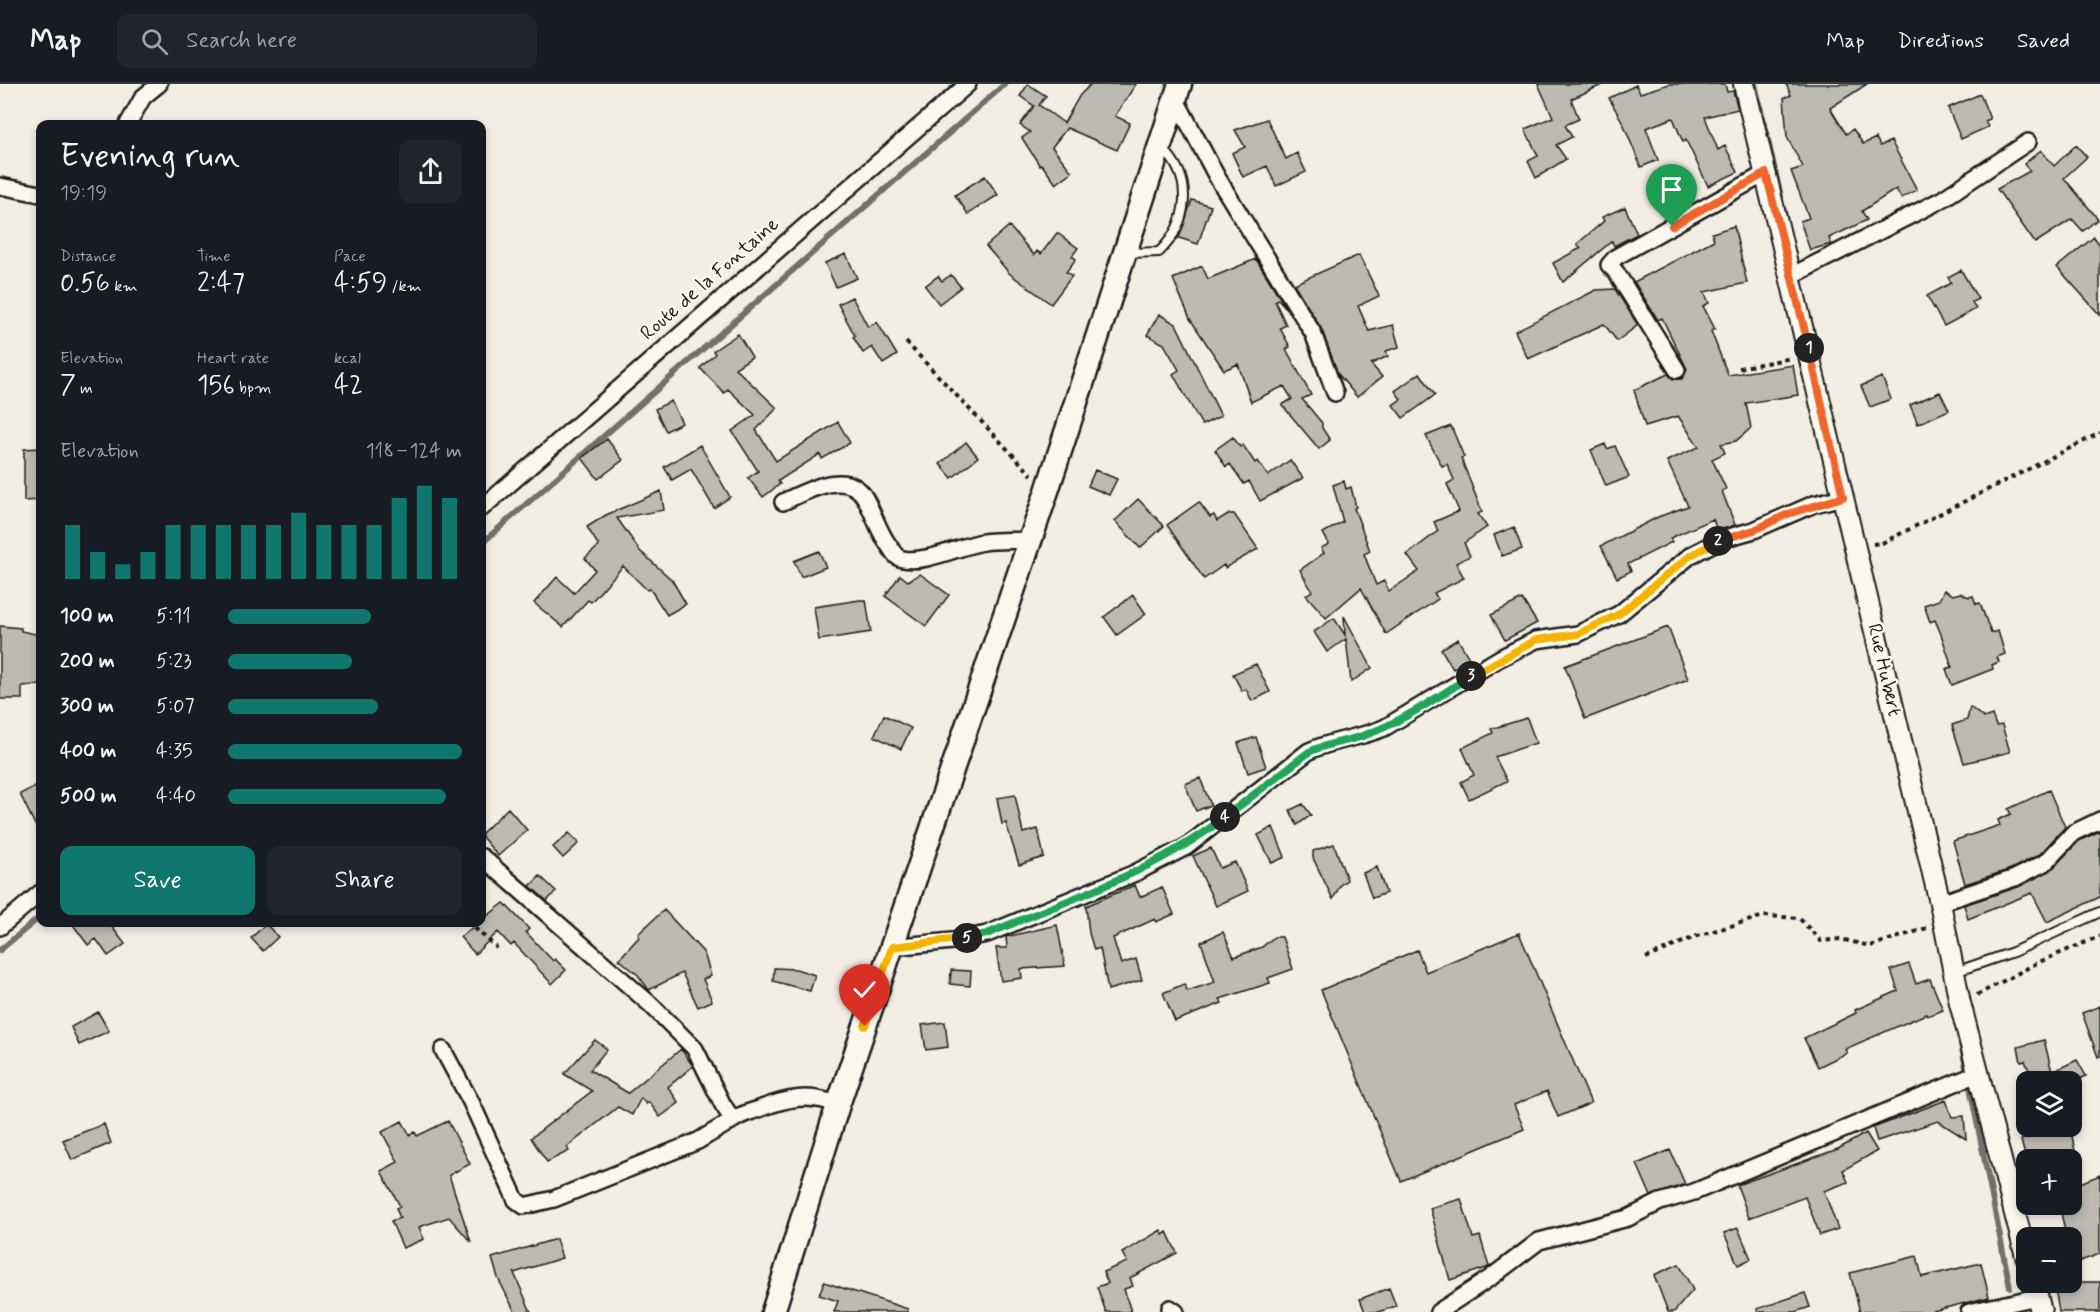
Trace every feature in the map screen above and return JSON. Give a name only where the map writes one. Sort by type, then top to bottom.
[{"type":"main road","points":[[773,1312],[838,1105],[1028,540],[1047,491],[1178,91]]},
{"type":"street","points":[[130,120],[143,97],[159,84]]},
{"type":"street","name":"Route de la Fontaine","points":[[486,505],[968,84]]},
{"type":"street","name":"Rue Hubert","points":[[1744,84],[1940,903],[1960,1003],[2019,1227]]},
{"type":"street","points":[[1178,91],[1217,177],[1313,333],[1335,393]]},
{"type":"street","points":[[1791,276],[1941,200],[2028,142]]},
{"type":"street","points":[[1677,370],[1616,272],[1609,265],[1616,257],[1766,173]]},
{"type":"street","points":[[0,186],[36,193]]},
{"type":"street","points":[[783,502],[821,485],[835,483],[850,486],[864,495],[888,544],[898,558],[903,559],[911,560],[983,543],[1028,540]]},
{"type":"street","points":[[892,947],[953,941],[987,934],[1135,873],[1186,847],[1321,745],[1364,736],[1384,728],[1500,658],[1536,640],[1578,634],[1619,614],[1691,555],[1722,539],[1754,530],[1788,514],[1843,497]]},
{"type":"street","points":[[1940,903],[2015,878],[2046,862],[2073,833],[2100,820]]},
{"type":"street","points":[[486,860],[650,1004],[695,1049],[723,1105],[736,1118]]},
{"type":"street","points":[[0,927],[36,896]]},
{"type":"street","points":[[443,1050],[471,1102],[516,1200],[524,1206],[554,1199],[698,1141],[736,1118],[781,1101],[814,1097],[838,1105]]},
{"type":"street","points":[[1438,1312],[1539,1241],[1628,1218],[1660,1202],[1694,1192],[1979,1073]]},
{"type":"street","points":[[1969,1312],[2037,1297]]},
{"type":"lane","points":[[1124,252],[1159,252],[1176,229],[1186,189],[1175,161],[1159,145]]},
{"type":"lane","points":[[1954,973],[2013,952],[2100,912]]},
{"type":"path","points":[[906,342],[1047,491]]},
{"type":"path","points":[[1739,368],[1810,354]]},
{"type":"path","points":[[1854,546],[1882,543],[2100,433]]},
{"type":"path","points":[[1646,958],[1697,936],[1764,916],[1799,918],[1821,941],[1840,939],[1870,946],[1943,923]]},
{"type":"path","points":[[474,927],[497,948]]},
{"type":"path","points":[[1960,1003],[2037,963],[2100,936]]},
{"type":"building","points":[[1028,84],[1046,96],[1039,105],[1064,123],[1080,95],[1091,84],[1136,84],[1115,116],[1130,123],[1117,150],[1067,128],[1052,147],[1072,172],[1056,184],[1042,165],[1040,166],[1022,138],[1030,132],[1020,125],[1034,106],[1020,96]]},
{"type":"building","points":[[1538,84],[1604,84],[1571,99],[1579,119],[1565,125],[1572,137],[1556,145],[1566,159],[1536,178],[1528,161],[1538,156],[1525,129],[1553,117]]},
{"type":"building","points":[[1669,84],[1725,84],[1727,92],[1733,91],[1738,109],[1705,117],[1718,150],[1725,146],[1738,172],[1708,186],[1686,140],[1683,142],[1673,118],[1646,128],[1658,160],[1641,167],[1623,123],[1609,98],[1636,85],[1640,93]]},
{"type":"building","points":[[1786,84],[1867,84],[1830,108],[1846,134],[1853,129],[1863,144],[1876,138],[1880,146],[1891,141],[1917,190],[1901,198],[1896,189],[1862,211],[1867,220],[1829,238],[1831,244],[1810,250],[1800,221],[1809,218],[1791,171],[1803,167],[1787,137],[1784,98],[1791,95]]},
{"type":"building","points":[[1980,94],[1990,119],[1985,121],[1988,127],[1961,139],[1948,108]]},
{"type":"building","points":[[1267,119],[1286,159],[1297,153],[1306,172],[1276,186],[1267,166],[1243,177],[1232,153],[1245,147],[1235,130]]},
{"type":"building","points":[[2076,145],[2087,157],[2064,178],[2098,219],[2083,231],[2072,219],[2035,243],[1997,189],[2030,171],[2024,164],[2041,150],[2054,166]]},
{"type":"building","points":[[985,176],[998,195],[968,214],[955,195]]},
{"type":"building","points":[[1192,200],[1211,206],[1198,244],[1179,238]]},
{"type":"building","points":[[1625,207],[1637,234],[1614,246],[1612,241],[1563,282],[1553,263],[1581,248],[1577,244],[1604,221],[1602,217]]},
{"type":"building","points":[[1009,226],[1034,255],[1037,251],[1041,254],[1057,233],[1078,248],[1072,256],[1076,259],[1066,272],[1072,276],[1051,304],[1010,274],[986,246]]},
{"type":"building","points":[[1734,226],[1747,283],[1704,292],[1709,303],[1703,306],[1715,329],[1711,331],[1728,375],[1793,365],[1798,395],[1746,403],[1751,428],[1736,441],[1721,444],[1725,453],[1712,459],[1726,489],[1722,491],[1735,525],[1717,531],[1713,519],[1670,538],[1672,542],[1628,564],[1631,571],[1617,578],[1601,546],[1658,517],[1688,506],[1667,461],[1699,447],[1678,416],[1645,426],[1634,390],[1668,374],[1673,379],[1682,379],[1687,369],[1662,318],[1658,320],[1634,282],[1714,240],[1712,233]]},
{"type":"building","points":[[2094,237],[2100,245],[2100,315],[2057,267]]},
{"type":"building","points":[[846,254],[857,278],[836,287],[825,263]]},
{"type":"building","points":[[1359,255],[1379,296],[1358,306],[1369,331],[1393,325],[1399,347],[1386,351],[1388,356],[1371,364],[1382,377],[1357,397],[1338,374],[1321,328],[1294,284]]},
{"type":"building","points":[[1256,259],[1287,309],[1278,299],[1275,301],[1286,325],[1280,328],[1290,347],[1286,349],[1311,395],[1302,399],[1322,423],[1322,428],[1330,440],[1319,449],[1282,405],[1292,399],[1284,386],[1251,402],[1238,364],[1224,370],[1190,319],[1173,279],[1202,266],[1208,279]]},
{"type":"building","points":[[1961,270],[1978,299],[1972,302],[1976,309],[1944,326],[1927,296],[1951,283],[1948,277]]},
{"type":"building","points":[[951,275],[961,287],[939,304],[925,286],[938,276],[942,281]]},
{"type":"building","points":[[1615,289],[1638,325],[1617,341],[1604,324],[1528,359],[1515,331],[1596,290]]},
{"type":"building","points":[[852,297],[868,327],[877,322],[897,355],[883,364],[872,347],[863,353],[853,337],[855,336],[838,304]]},
{"type":"building","points":[[1159,314],[1176,324],[1221,416],[1202,425],[1173,374],[1179,370],[1164,344],[1147,335]]},
{"type":"building","points":[[738,334],[752,357],[735,368],[777,408],[756,430],[776,461],[838,422],[850,443],[822,459],[820,454],[778,481],[780,484],[763,497],[748,478],[758,471],[732,431],[755,415],[728,389],[724,393],[700,368],[715,354],[713,351]]},
{"type":"building","points":[[1420,373],[1435,395],[1403,418],[1393,405],[1401,399],[1395,391]]},
{"type":"building","points":[[1882,377],[1891,399],[1870,407],[1861,386]]},
{"type":"building","points":[[1940,392],[1949,410],[1918,424],[1910,405]]},
{"type":"building","points":[[671,401],[682,423],[666,431],[655,409]]},
{"type":"building","points":[[1451,426],[1482,512],[1478,514],[1487,527],[1464,543],[1470,556],[1456,563],[1464,578],[1434,593],[1438,599],[1386,634],[1361,588],[1326,618],[1306,595],[1312,591],[1300,570],[1324,553],[1321,548],[1329,544],[1323,533],[1343,522],[1333,485],[1344,481],[1346,489],[1351,487],[1356,507],[1354,508],[1370,551],[1364,554],[1376,585],[1384,581],[1389,591],[1419,571],[1407,555],[1438,531],[1434,522],[1459,511],[1447,484],[1454,480],[1447,464],[1442,466],[1426,436]]},
{"type":"building","points":[[1233,437],[1240,447],[1243,445],[1255,463],[1258,461],[1268,476],[1290,460],[1303,478],[1260,501],[1249,481],[1244,484],[1230,464],[1226,467],[1215,450]]},
{"type":"building","points":[[607,439],[623,460],[598,479],[582,458]]},
{"type":"building","points":[[966,442],[978,457],[952,478],[940,464]]},
{"type":"building","points":[[1605,444],[1607,449],[1615,446],[1629,477],[1606,486],[1591,450]]},
{"type":"building","points":[[700,445],[730,497],[714,508],[691,469],[672,480],[664,467]]},
{"type":"building","points":[[36,448],[36,500],[24,501],[24,449]]},
{"type":"building","points":[[1095,470],[1117,479],[1109,495],[1088,486]]},
{"type":"building","points":[[661,491],[664,510],[617,518],[640,551],[672,580],[686,604],[667,615],[650,589],[647,590],[623,566],[591,602],[588,600],[563,627],[534,603],[557,577],[574,593],[595,570],[585,558],[599,546],[587,527],[606,515]]},
{"type":"building","points":[[1138,499],[1164,526],[1140,548],[1115,521]]},
{"type":"building","points":[[1199,502],[1210,517],[1214,515],[1217,521],[1228,514],[1234,514],[1258,549],[1225,568],[1224,565],[1204,579],[1167,525]]},
{"type":"building","points":[[1514,527],[1522,549],[1502,556],[1494,535]]},
{"type":"building","points":[[819,551],[826,567],[801,577],[794,561]]},
{"type":"building","points":[[920,574],[949,595],[926,626],[885,596],[900,575],[908,581]]},
{"type":"building","points":[[1944,590],[1953,595],[1960,593],[1969,597],[1973,596],[1976,604],[1980,603],[1991,633],[1998,631],[2005,654],[1997,657],[1999,662],[1992,665],[1993,669],[1952,685],[1946,669],[1952,667],[1941,634],[1935,620],[1930,622],[1924,605],[1939,600]]},
{"type":"building","points":[[1133,595],[1146,614],[1117,635],[1104,617]]},
{"type":"building","points":[[1522,599],[1537,623],[1505,640],[1491,615]]},
{"type":"building","points":[[866,600],[871,632],[819,640],[814,607]]},
{"type":"building","points":[[1344,616],[1372,668],[1351,682],[1346,639],[1327,652],[1314,632],[1334,618],[1345,635]]},
{"type":"building","points":[[0,626],[21,628],[21,631],[36,634],[36,685],[22,686],[22,699],[0,699]]},
{"type":"building","points":[[1668,627],[1688,679],[1585,719],[1565,666]]},
{"type":"building","points":[[1458,639],[1470,660],[1453,669],[1441,649]]},
{"type":"building","points":[[1256,664],[1270,692],[1252,701],[1246,689],[1242,691],[1233,674]]},
{"type":"building","points":[[1970,707],[1984,718],[1992,715],[1996,726],[2002,725],[2010,752],[1964,763],[1952,725],[1967,720]]},
{"type":"building","points":[[884,715],[911,728],[901,749],[874,736]]},
{"type":"building","points":[[1527,718],[1536,743],[1495,757],[1507,781],[1469,799],[1461,782],[1474,775],[1462,748],[1493,733],[1491,729]]},
{"type":"building","points":[[1256,737],[1266,767],[1248,773],[1238,743]]},
{"type":"building","points":[[1200,778],[1211,805],[1196,811],[1185,784]]},
{"type":"building","points":[[36,786],[36,827],[20,794]]},
{"type":"building","points":[[2049,790],[2065,827],[2040,854],[2011,869],[1965,884],[1953,841],[2000,825],[1998,820],[2011,814],[2008,809]]},
{"type":"building","points":[[1015,795],[1023,833],[1038,829],[1044,857],[1019,865],[1006,823],[1002,824],[997,798]]},
{"type":"building","points":[[1303,804],[1311,815],[1297,825],[1290,810]]},
{"type":"building","points":[[508,808],[527,830],[498,856],[486,842],[486,829]]},
{"type":"building","points":[[1273,827],[1285,857],[1272,863],[1258,835]]},
{"type":"building","points":[[2100,831],[2100,897],[2047,922],[2032,893],[1968,919],[1964,905],[2018,887],[2050,871],[2079,841]]},
{"type":"building","points":[[569,833],[579,843],[563,858],[553,847]]},
{"type":"building","points":[[1334,844],[1347,880],[1341,884],[1333,899],[1313,858],[1313,851]]},
{"type":"building","points":[[1211,848],[1220,868],[1235,862],[1248,891],[1216,906],[1193,856]]},
{"type":"building","points":[[1377,867],[1386,893],[1372,898],[1363,873]]},
{"type":"building","points":[[540,876],[556,891],[547,901],[530,886]]},
{"type":"building","points":[[1135,885],[1140,897],[1162,887],[1174,914],[1156,922],[1155,919],[1113,938],[1121,964],[1136,959],[1142,980],[1108,990],[1100,948],[1094,950],[1089,933],[1086,906]]},
{"type":"building","points":[[504,903],[529,929],[526,932],[553,961],[555,959],[566,970],[552,984],[514,943],[511,946],[498,932],[475,954],[460,937],[473,927],[486,927],[486,917]]},
{"type":"building","points":[[664,910],[704,953],[711,976],[703,979],[712,1001],[698,1007],[682,973],[649,990],[638,975],[619,959],[639,937],[638,934]]},
{"type":"building","points":[[1057,925],[1065,966],[1021,969],[1022,978],[1001,981],[996,948],[1007,948],[1006,937]]},
{"type":"building","points":[[75,927],[112,927],[125,944],[108,956],[96,939],[88,945]]},
{"type":"building","points":[[263,927],[269,927],[278,937],[263,951],[251,938]]},
{"type":"building","points":[[1223,932],[1234,957],[1262,947],[1274,937],[1282,937],[1293,969],[1268,978],[1270,983],[1220,999],[1222,1003],[1175,1021],[1163,993],[1184,984],[1187,991],[1215,982],[1201,942]]},
{"type":"building","points":[[1519,933],[1591,1103],[1558,1117],[1547,1091],[1514,1105],[1524,1129],[1401,1181],[1321,990],[1417,950],[1426,972]]},
{"type":"building","points":[[1909,964],[1916,984],[1930,979],[1943,1010],[1927,1016],[1926,1014],[1845,1049],[1847,1053],[1818,1067],[1804,1038],[1856,1013],[1855,1010],[1898,991],[1891,970]]},
{"type":"building","points":[[774,968],[796,969],[815,975],[810,991],[773,981]]},
{"type":"building","points":[[951,970],[971,971],[970,986],[950,984]]},
{"type":"building","points":[[2100,1006],[2100,1056],[2098,1057],[2082,1013]]},
{"type":"building","points":[[98,1012],[109,1031],[79,1045],[71,1027]]},
{"type":"building","points":[[945,1022],[948,1047],[926,1050],[922,1025]]},
{"type":"building","points":[[595,1040],[607,1049],[590,1070],[628,1093],[681,1049],[693,1066],[668,1087],[679,1103],[660,1117],[649,1102],[646,1104],[641,1098],[632,1115],[618,1107],[567,1147],[569,1151],[547,1162],[531,1138],[592,1091],[564,1074]]},
{"type":"building","points":[[2044,1040],[2052,1071],[2029,1071],[2025,1061],[2021,1062],[2018,1047]]},
{"type":"building","points":[[2077,1060],[2086,1076],[2082,1078],[2082,1071],[2054,1071]]},
{"type":"building","points":[[1946,1100],[1952,1117],[1964,1116],[1966,1139],[1938,1121],[1877,1141],[1873,1128]]},
{"type":"building","points":[[402,1121],[410,1135],[415,1132],[417,1136],[448,1121],[470,1164],[449,1175],[471,1242],[449,1217],[419,1227],[424,1239],[403,1248],[391,1221],[400,1218],[396,1208],[400,1206],[381,1171],[398,1162],[382,1132]]},
{"type":"building","points":[[104,1124],[111,1143],[72,1160],[63,1140]]},
{"type":"building","points":[[1866,1133],[1877,1151],[1843,1170],[1848,1182],[1824,1191],[1838,1229],[1820,1235],[1805,1197],[1749,1218],[1737,1185],[1838,1149]]},
{"type":"building","points":[[2033,1137],[2072,1137],[2075,1149],[2023,1149],[2021,1140]]},
{"type":"building","points":[[1670,1150],[1685,1184],[1651,1196],[1637,1164]]},
{"type":"building","points":[[2100,1175],[2100,1254],[2082,1260],[2082,1227],[2064,1227],[2061,1215],[2082,1215],[2082,1182]]},
{"type":"building","points":[[1461,1199],[1473,1238],[1480,1236],[1489,1267],[1450,1280],[1430,1208]]},
{"type":"building","points":[[1738,1228],[1751,1259],[1738,1265],[1724,1233]]},
{"type":"building","points":[[1161,1230],[1163,1235],[1167,1232],[1177,1253],[1130,1278],[1133,1286],[1124,1289],[1131,1312],[1106,1312],[1097,1287],[1108,1283],[1103,1272],[1127,1262],[1122,1253]]},
{"type":"building","points":[[556,1239],[562,1258],[514,1273],[531,1312],[515,1312],[498,1278],[492,1258]]},
{"type":"building","points":[[1917,1256],[1922,1277],[1981,1263],[1989,1297],[1929,1312],[1860,1312],[1850,1273]]},
{"type":"building","points":[[1679,1264],[1693,1290],[1674,1312],[1668,1312],[1654,1275]]},
{"type":"building","points":[[824,1282],[908,1309],[908,1312],[834,1312],[838,1301],[819,1295]]},
{"type":"building","points":[[2082,1282],[2100,1282],[2100,1312],[2059,1312],[2056,1293],[2082,1293]]},
{"type":"building","points":[[1389,1288],[1396,1306],[1378,1312],[1365,1312],[1360,1299]]},
{"type":"building","points":[[1805,1293],[1810,1307],[1795,1312],[1758,1312],[1757,1309]]},
{"type":"waterway","points":[[486,539],[1005,84]]},
{"type":"waterway","points":[[1755,84],[1781,197]]},
{"type":"waterway","points":[[0,950],[36,920]]},
{"type":"waterway","points":[[1961,1044],[1966,1067]]},
{"type":"waterway","points":[[1970,1087],[2010,1287]]},
{"type":"route","points":[[865,1026],[892,947],[953,941],[987,934],[1135,873],[1186,847],[1321,745],[1364,736],[1384,728],[1416,711],[1500,658],[1536,640],[1578,634],[1619,614],[1691,555],[1722,539],[1754,530],[1814,504],[1843,497],[1766,173],[1672,226]]}]
